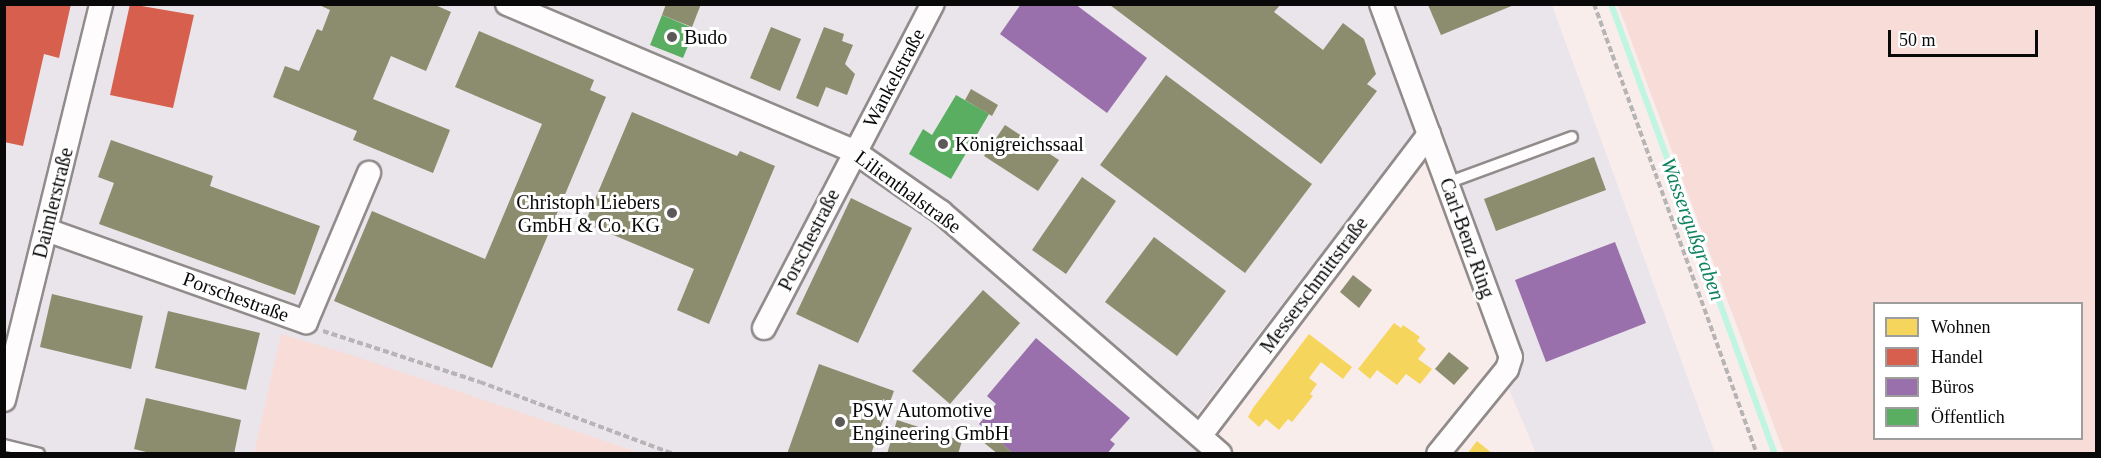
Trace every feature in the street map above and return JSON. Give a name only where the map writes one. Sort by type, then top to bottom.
[{"type":"street","name":"Daimlerstraße","points":[[4,400],[101,4]]},
{"type":"street","name":"Lilienthalstraße","points":[[507,4],[855,152],[941,212],[1220,453]]},
{"type":"street","name":"Wankelstraße","points":[[855,152],[933,4]]},
{"type":"street","name":"Carl-Benz Ring","points":[[1381,4],[1510,357],[1507,369],[1438,453]]},
{"type":"street","name":"Messerschmittstraße","points":[[1200,436],[1429,134]]},
{"type":"street","name":"Porschestraße","points":[[764,328],[855,152]]},
{"type":"street","name":"Porschestraße","points":[[47,230],[306,322],[369,173]]},
{"type":"lane","points":[[1447,183],[1572,137]]},
{"type":"lane","points":[[4,445],[39,453]]},
{"type":"path","points":[[1593,4],[1757,453]]},
{"type":"path","points":[[306,322],[674,453]]},
{"type":"shaded area","points":[[4,5],[1552,5],[1715,453],[1536,453],[1506,382],[1524,359],[1434,106],[1180,437],[1198,453],[640,453],[281,335],[254,453],[5,453]]},
{"type":"shaded area","points":[[1618,5],[2096,5],[2096,453],[1784,453]]},
{"type":"shaded area","points":[[281,334],[348,354],[640,453],[254,453]]},
{"type":"building: Wohnen","points":[[1394,323],[1401,328],[1403,325],[1420,337],[1417,341],[1426,349],[1418,359],[1432,369],[1420,384],[1406,374],[1397,385],[1377,370],[1370,379],[1358,369]]},
{"type":"building: Wohnen","points":[[1309,334],[1352,367],[1343,379],[1321,362],[1309,378],[1317,384],[1310,394],[1313,396],[1292,422],[1288,419],[1279,430],[1266,419],[1259,427],[1248,417]]},
{"type":"building: Wohnen","points":[[1477,441],[1493,454],[1467,454]]},
{"type":"building: Handel","points":[[4,4],[71,4],[59,58],[44,54],[23,146],[4,142]]},
{"type":"building: Handel","points":[[130,4],[194,15],[173,108],[110,95]]},
{"type":"building: Büros","points":[[1021,4],[1075,4],[1147,58],[1107,113],[1000,34]]},
{"type":"building: Büros","points":[[1615,242],[1646,323],[1546,362],[1515,280]]},
{"type":"building: Büros","points":[[1036,338],[1130,418],[1110,440],[1115,444],[1107,454],[1014,454],[979,424],[996,404],[987,396]]},
{"type":"building: Öffentlich","name":"Budo","points":[[662,15],[695,29],[683,58],[650,45]]},
{"type":"building: Öffentlich","name":"Königreichssaal","points":[[956,95],[989,114],[951,179],[909,154],[923,129],[932,135]]},
{"type":"building: Industrie","points":[[317,4],[433,4],[451,12],[426,71],[391,56],[373,99],[450,130],[433,173],[353,140],[357,131],[273,97],[285,66],[299,71],[317,29],[322,31],[330,10]]},
{"type":"building: Industrie","points":[[666,4],[701,4],[692,27],[662,15]]},
{"type":"building: Industrie","points":[[1110,5],[1280,5],[1274,12],[1323,50],[1343,23],[1364,39],[1376,74],[1367,84],[1377,91],[1321,164]]},
{"type":"building: Industrie","points":[[1428,5],[1514,5],[1441,35]]},
{"type":"building: Industrie","points":[[771,27],[801,39],[780,91],[750,78]]},
{"type":"building: Industrie","points":[[824,27],[844,34],[842,41],[853,45],[845,64],[855,74],[847,95],[826,87],[818,107],[796,98]]},
{"type":"building: Industrie","points":[[479,31],[594,80],[590,90],[606,97],[492,368],[334,301],[372,211],[485,259],[542,124],[455,87]]},
{"type":"building: Industrie","points":[[1166,75],[1312,184],[1245,273],[1100,165]]},
{"type":"building: Industrie","points":[[971,89],[998,105],[992,116],[965,100]]},
{"type":"building: Industrie","name":"Christoph Liebers GmbH & Co. KG","points":[[632,112],[737,156],[740,151],[775,166],[709,324],[677,310],[694,269],[585,223]]},
{"type":"building: Industrie","points":[[1005,125],[1059,160],[1038,191],[984,156]]},
{"type":"building: Industrie","points":[[111,140],[213,176],[210,186],[320,226],[295,295],[99,224],[114,183],[98,177]]},
{"type":"building: Industrie","points":[[1594,157],[1606,190],[1496,231],[1484,199]]},
{"type":"building: Industrie","points":[[1082,177],[1116,201],[1066,274],[1032,250]]},
{"type":"building: Industrie","points":[[851,198],[912,228],[858,343],[796,314]]},
{"type":"building: Industrie","points":[[1154,237],[1226,291],[1177,356],[1105,302]]},
{"type":"building: Industrie","points":[[1353,275],[1372,290],[1359,308],[1340,292]]},
{"type":"building: Industrie","points":[[983,290],[1020,323],[950,404],[912,371]]},
{"type":"building: Industrie","points":[[52,294],[143,316],[131,369],[40,347]]},
{"type":"building: Industrie","points":[[168,311],[260,333],[246,390],[155,368]]},
{"type":"building: Industrie","points":[[1449,352],[1469,368],[1454,385],[1435,369]]},
{"type":"building: Industrie","name":"PSW Automotive Engineering GmbH","points":[[819,364],[894,391],[871,454],[787,454]]},
{"type":"building: Industrie","points":[[146,398],[241,420],[234,454],[154,454],[134,449]]},
{"type":"building: Industrie","points":[[897,420],[962,441],[958,454],[887,454]]},
{"type":"building: Industrie","points":[[990,433],[1014,454],[998,454],[983,442]]},
{"type":"waterway","name":"Wassergußgraben","points":[[1611,4],[1775,454]]},
{"type":"place","name":"Budo","points":[[672,37]]},
{"type":"place","name":"Königreichssaal","points":[[943,144]]},
{"type":"place","name":"Christoph Liebers GmbH & Co. KG","points":[[672,213]]},
{"type":"place","name":"PSW Automotive Engineering GmbH","points":[[840,422]]}]
